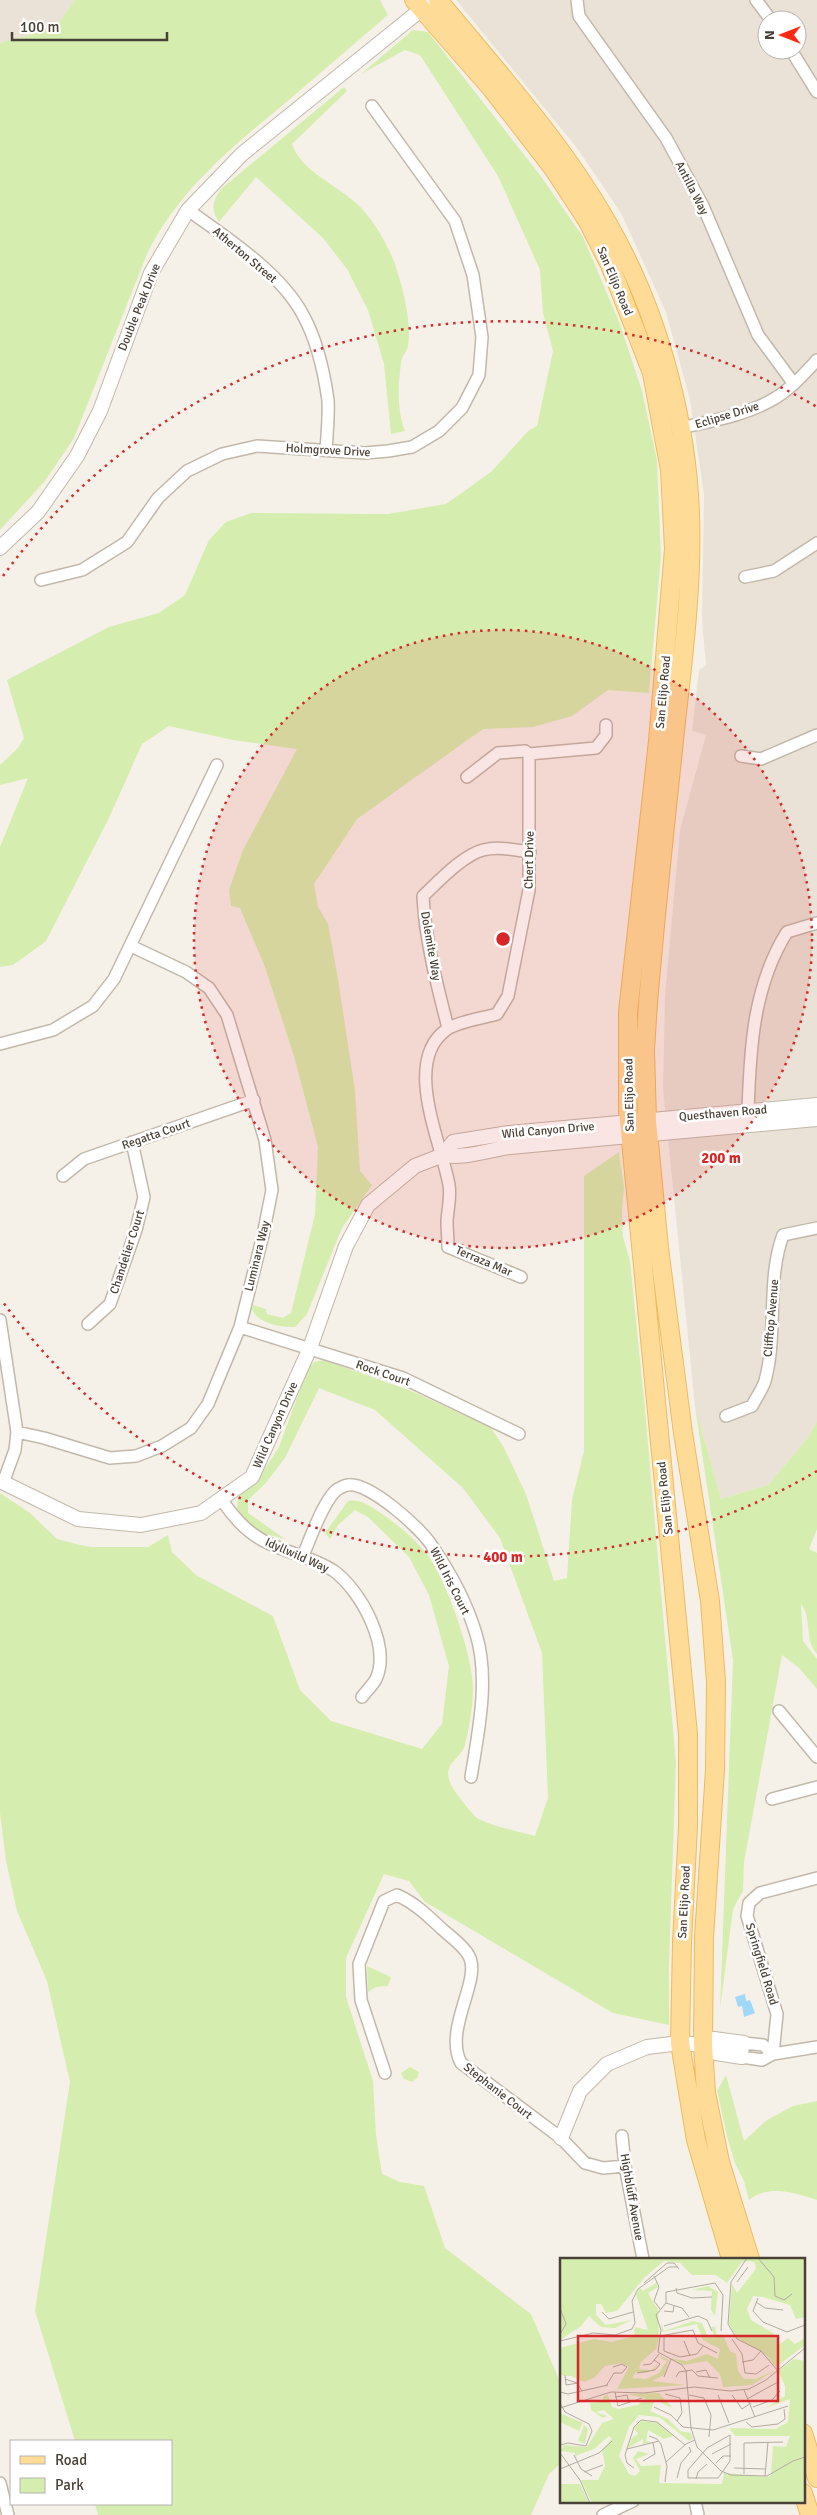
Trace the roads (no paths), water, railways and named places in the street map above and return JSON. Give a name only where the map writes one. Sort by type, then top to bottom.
[{"type":"main road","name":"San Elijo Road","points":[[438,0],[559,146],[606,221],[624,253],[645,302],[663,356],[680,428],[690,512],[689,594],[646,1030],[648,1128],[660,1248],[684,1434],[710,1601],[716,1682],[715,1770],[704,1937],[703,2044],[706,2093],[720,2162],[750,2258]]},
{"type":"main road","name":"San Elijo Road","points":[[423,3],[553,168],[586,220],[610,265],[652,373],[670,470],[674,549],[658,741],[628,1012],[629,1130],[688,1734],[688,1827],[682,1942],[680,2043],[696,2140],[731,2258]]},
{"type":"main road","points":[[804,2436],[817,2478]]},
{"type":"main road","points":[[804,2496],[810,2515]]},
{"type":"street","name":"Antilla Way","points":[[577,0],[579,16],[666,138],[703,206],[758,336],[794,384]]},
{"type":"street","name":"Double Peak Drive","points":[[0,548],[38,512],[77,456],[100,411],[151,273],[188,210],[242,154],[423,3]]},
{"type":"street","points":[[797,60],[817,92]]},
{"type":"street","name":"Holmgrove Drive","points":[[41,580],[82,570],[127,542],[158,498],[187,470],[222,454],[257,446],[365,453],[412,447],[439,432],[462,408],[479,374],[482,337],[473,275],[456,222],[372,106]]},
{"type":"street","name":"Atherton Street","points":[[188,210],[240,248],[274,277],[303,314],[316,346],[328,401],[326,450]]},
{"type":"street","name":"Eclipse Drive","points":[[680,428],[740,414],[771,401],[794,384],[817,360]]},
{"type":"street","points":[[745,577],[774,571],[817,543]]},
{"type":"street","points":[[467,777],[498,753],[525,751],[529,754],[596,748],[606,735],[606,725]]},
{"type":"street","points":[[741,756],[761,759],[817,735]]},
{"type":"street","name":"Chert Drive","points":[[448,1028],[497,1014],[508,996],[529,890],[529,754]]},
{"type":"street","points":[[0,1044],[53,1030],[93,1006],[114,979],[217,765]]},
{"type":"street","name":"Dolemite Way","points":[[448,1028],[438,990],[424,912],[423,896],[461,863],[482,850],[500,848],[530,852]]},
{"type":"street","points":[[748,1111],[750,1052],[754,1020],[777,948],[787,932],[817,923]]},
{"type":"street","name":"Luminara Way","points":[[17,1432],[110,1458],[136,1456],[162,1446],[191,1428],[208,1404],[240,1326],[272,1190],[264,1140],[254,1100],[227,1015],[209,988],[186,972],[131,946]]},
{"type":"street","points":[[443,1155],[428,1108],[428,1056],[441,1034],[448,1028]]},
{"type":"street","name":"Regatta Court","points":[[63,1176],[84,1159],[254,1100]]},
{"type":"street","name":"Questhaven Road","points":[[648,1128],[748,1111],[817,1105]]},
{"type":"street","name":"Questhaven Road","points":[[629,1130],[817,1119]]},
{"type":"street","name":"Wild Canyon Drive","points":[[2,1482],[78,1519],[141,1525],[202,1513],[252,1477],[310,1348],[346,1246],[368,1205],[415,1166],[443,1155],[453,1142],[476,1138],[629,1130]]},
{"type":"street","name":"Chandelier Court","points":[[88,1324],[110,1304],[136,1230],[144,1197],[132,1142]]},
{"type":"street","name":"Terraza Mar","points":[[443,1155],[450,1188],[447,1222],[448,1246],[521,1277]]},
{"type":"street","name":"Clifftop Avenue","points":[[726,1416],[752,1406],[764,1382],[771,1340],[777,1252],[783,1235],[817,1228]]},
{"type":"street","points":[[0,1320],[17,1432],[15,1450],[2,1482]]},
{"type":"street","name":"Rock Court","points":[[240,1326],[403,1378],[519,1434]]},
{"type":"street","name":"Wild Iris Court","points":[[303,1556],[316,1522],[335,1490],[349,1484],[367,1489],[408,1519],[432,1544],[456,1588],[476,1635],[482,1683],[479,1728],[471,1778]]},
{"type":"street","name":"Idyllwild Way","points":[[221,1499],[238,1522],[264,1541],[303,1556],[335,1572],[355,1593],[376,1629],[381,1654],[376,1678],[362,1697]]},
{"type":"street","points":[[779,1711],[817,1757]]},
{"type":"street","points":[[772,1799],[817,1787]]},
{"type":"street","name":"Springfield Road","points":[[773,2054],[777,2014],[747,1916],[748,1903],[760,1893],[817,1878]]},
{"type":"street","name":"Stephanie Court","points":[[385,2073],[361,2000],[359,1964],[384,1901],[397,1895],[413,1902],[470,1957],[471,1971],[456,2036],[455,2052],[462,2064],[561,2138]]},
{"type":"street","points":[[625,2166],[603,2168],[585,2163],[561,2138],[580,2091],[607,2064],[648,2047],[680,2043],[703,2044],[714,2039],[764,2045],[773,2054]]},
{"type":"street","points":[[742,2057],[744,2042]]},
{"type":"street","points":[[703,2044],[716,2053],[762,2060],[773,2054],[817,2048]]},
{"type":"street","name":"Highbluff Avenue","points":[[622,2136],[625,2166],[643,2258]]},
{"type":"street","points":[[0,2483],[8,2515]]},
{"type":"street","points":[[603,2515],[631,2502]]},
{"type":"street","points":[[695,2502],[698,2515]]},
{"type":"water","points":[[745,1994],[746,2001],[750,2000],[755,2013],[744,2017],[742,2006],[738,2007],[735,1997]]}]
